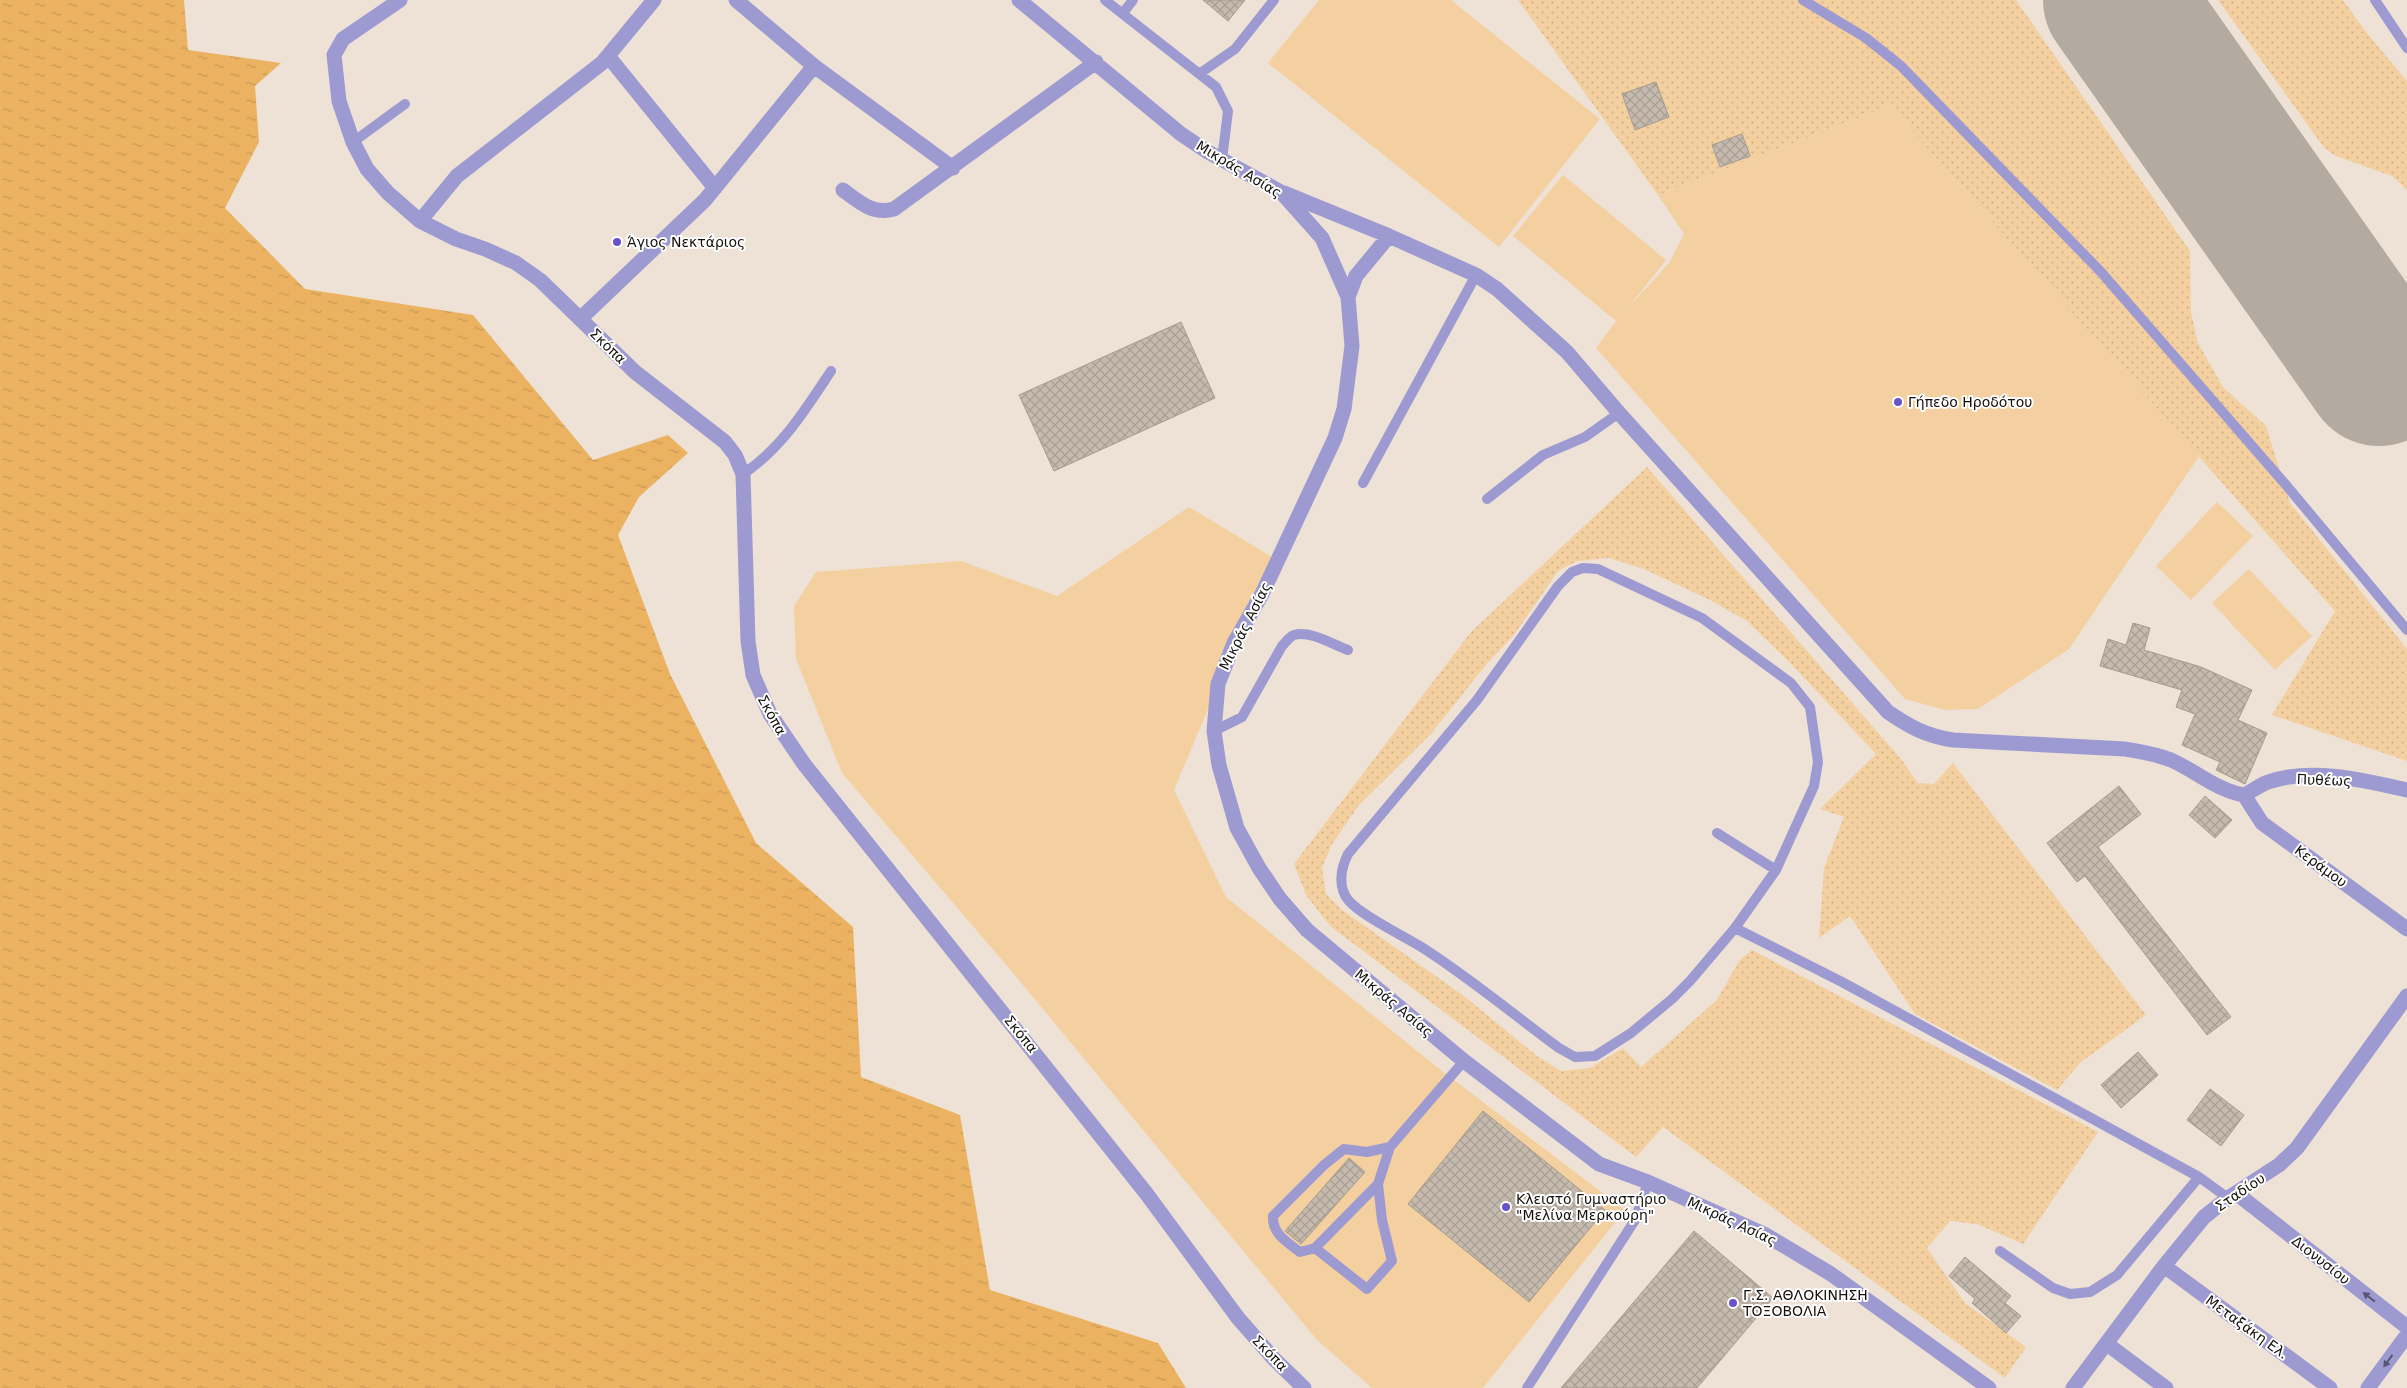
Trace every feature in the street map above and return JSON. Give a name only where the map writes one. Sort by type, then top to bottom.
[{"type":"street","name":"Σκόπα","points":[[400,0],[343,39],[334,55],[339,101],[353,142],[367,169],[388,193],[420,221],[456,239],[516,263],[540,280],[635,372],[725,442],[735,455],[743,474],[750,657],[761,696],[774,721],[804,764],[1146,1194],[1238,1318],[1275,1360],[1304,1388]]},
{"type":"street","points":[[420,221],[457,176],[602,63],[654,0]]},
{"type":"street","points":[[736,0],[814,66],[953,168]]},
{"type":"street","name":"Μικράς Ασίας","points":[[1019,0],[1181,134],[1222,160],[1280,192],[1322,238],[1348,297],[1352,346],[1344,410],[1329,453],[1262,594],[1226,661],[1218,684],[1214,731],[1219,765],[1237,828],[1259,868],[1280,899],[1307,930],[1464,1061],[1599,1164],[1648,1182],[1764,1234],[1831,1274],[1989,1388]]},
{"type":"street","points":[[608,56],[716,188]]},
{"type":"street","points":[[843,190],[870,209],[884,212],[894,209],[953,168],[1096,62]]},
{"type":"street","points":[[580,319],[690,216],[716,188],[814,66]]},
{"type":"street","points":[[1280,192],[1390,236],[1476,275],[1497,289],[1567,352],[1619,413],[1888,712],[1909,726],[1931,736],[1953,740],[2125,749],[2146,753],[2171,760],[2229,792],[2244,795]]},
{"type":"street","points":[[1348,297],[1356,276],[1390,236]]},
{"type":"street","name":"Πυθέως","points":[[2244,795],[2269,782],[2305,776],[2337,777],[2407,790]]},
{"type":"street","name":"Κεράμου","points":[[2244,795],[2262,822],[2407,929]]},
{"type":"street","name":"Σταδίου","points":[[2073,1388],[2164,1266],[2204,1218],[2279,1164],[2297,1148],[2407,996]]},
{"type":"street","name":"Διονυσίου","points":[[2232,1196],[2407,1327]]},
{"type":"street","name":"Μεταξάκη Ελ.","points":[[2164,1266],[2330,1388]]},
{"type":"street","points":[[2368,1388],[2407,1335]]},
{"type":"street","points":[[2106,1344],[2166,1388]]},
{"type":"lane","points":[[1105,0],[1216,87],[1228,111],[1222,160]]},
{"type":"lane","points":[[1123,13],[1133,0]]},
{"type":"lane","points":[[1199,74],[1235,49],[1274,0]]},
{"type":"lane","points":[[1803,0],[1866,38],[1901,66],[2102,272],[2286,485],[2407,630]]},
{"type":"lane","points":[[2375,0],[2407,48]]},
{"type":"lane","points":[[353,142],[405,104]]},
{"type":"lane","points":[[1363,483],[1476,275]]},
{"type":"lane","points":[[743,474],[763,460],[782,441],[831,371]]},
{"type":"lane","points":[[1486,499],[1543,455],[1585,437],[1619,413]]},
{"type":"lane","points":[[1583,568],[1598,569],[1702,618],[1791,683],[1810,708],[1818,762],[1814,786],[1776,870],[1735,928],[1678,993],[1631,1033],[1595,1056],[1575,1057],[1559,1048],[1424,949],[1374,919],[1349,900],[1342,884],[1341,868],[1348,854],[1478,700],[1558,586],[1572,572],[1583,568]]},
{"type":"lane","points":[[1214,731],[1242,717],[1282,646],[1295,634],[1310,636],[1348,650]]},
{"type":"lane","points":[[1717,833],[1776,870]]},
{"type":"lane","points":[[1735,928],[1842,982],[2232,1196]]},
{"type":"lane","points":[[1315,1248],[1367,1289],[1392,1261],[1382,1220],[1378,1184],[1390,1147],[1464,1061]]},
{"type":"lane","points":[[1378,1184],[1315,1248],[1300,1252],[1282,1239],[1273,1226],[1273,1216],[1324,1165],[1344,1149],[1367,1152],[1390,1147]]},
{"type":"lane","points":[[2000,1252],[2053,1288],[2070,1294],[2090,1292],[2117,1275],[2199,1177]]},
{"type":"lane","points":[[1527,1388],[1635,1220],[1648,1182]]},
{"type":"shaded area","points":[[1319,0],[1451,0],[1600,119],[1499,247],[1268,63]]},
{"type":"shaded area","points":[[1518,0],[2016,0],[2190,251],[2191,312],[2198,343],[2223,387],[2266,426],[2290,503],[2407,649],[2407,761],[2272,715],[2335,611],[1890,106],[1658,195]]},
{"type":"shaded area","points":[[2218,0],[2343,0],[2366,32],[2407,81],[2407,190],[2392,176],[2336,156],[2325,149]]},
{"type":"shaded area","name":"Γήπεδο Ηροδότου","points":[[1890,106],[2199,456],[2069,649],[1978,709],[1945,710],[1905,699],[1596,348],[1616,321],[1513,236],[1563,175],[1666,260],[1629,307],[1669,263],[1684,234],[1658,195]]},
{"type":"shaded area","points":[[1647,467],[1901,759],[1918,783],[1934,784],[1953,763],[2146,1015],[2081,1062],[2057,1090],[1915,1014],[1850,916],[1819,938],[1824,868],[1844,817],[1820,809],[1876,754],[1790,663],[1747,621],[1710,600],[1644,569],[1609,558],[1577,561],[1558,571],[1514,635],[1485,666],[1430,735],[1359,805],[1332,844],[1322,868],[1326,894],[1342,910],[1464,996],[1537,1056],[1561,1071],[1590,1068],[1623,1048],[1641,1067],[1717,1000],[1739,961],[1752,950],[2098,1132],[2023,1244],[1977,1224],[1950,1221],[1927,1248],[1965,1303],[2026,1347],[2005,1378],[1663,1127],[1636,1157],[1330,926],[1306,895],[1294,864],[1471,632]]},
{"type":"shaded area","points":[[2217,502],[2253,536],[2191,600],[2156,566]]},
{"type":"shaded area","points":[[1189,507],[1272,557],[1174,790],[1226,897],[1442,1071],[1625,1210],[1483,1388],[1372,1388],[1317,1340],[1013,973],[842,773],[796,659],[794,606],[816,572],[961,561],[1057,596]]},
{"type":"shaded area","points":[[2249,569],[2312,636],[2275,670],[2212,603]]},
{"type":"water","points":[[0,0],[184,0],[188,50],[281,63],[255,86],[259,142],[225,208],[305,289],[473,315],[593,460],[668,435],[688,453],[639,497],[618,535],[670,674],[756,843],[853,927],[861,1077],[960,1115],[990,1290],[1158,1343],[1186,1388],[0,1388]]},
{"type":"building","points":[[1203,0],[1245,0],[1228,21]]},
{"type":"building","points":[[1656,82],[1669,117],[1635,130],[1622,94]]},
{"type":"building","points":[[1742,134],[1750,156],[1720,167],[1712,145]]},
{"type":"building","points":[[1181,322],[1215,398],[1054,471],[1019,395]]},
{"type":"building","points":[[2133,623],[2150,628],[2144,650],[2201,667],[2252,690],[2238,720],[2267,733],[2245,784],[2216,770],[2220,762],[2182,745],[2195,714],[2176,707],[2182,690],[2100,666],[2108,639],[2126,645]]},
{"type":"building","points":[[2119,786],[2141,814],[2098,847],[2231,1017],[2207,1035],[2085,876],[2077,882],[2047,843]]},
{"type":"building","points":[[2205,796],[2232,820],[2215,838],[2189,815]]},
{"type":"building","points":[[2138,1052],[2158,1075],[2121,1108],[2101,1085]]},
{"type":"building","points":[[2210,1089],[2244,1115],[2221,1146],[2187,1120]]},
{"type":"building","name":"Κλειστό Γυμναστήριο \"Μελίνα Μερκούρη\"","points":[[1483,1111],[1605,1210],[1529,1302],[1408,1204]]},
{"type":"building","points":[[1349,1158],[1365,1172],[1301,1244],[1285,1231]]},
{"type":"building","points":[[1694,1231],[1773,1298],[1697,1388],[1561,1388]]},
{"type":"building","points":[[1965,1257],[2011,1296],[2005,1303],[2021,1316],[2006,1333],[1972,1303],[1975,1299],[1949,1276]]},
{"type":"runway","points":[[2117,0],[2379,372]]},
{"type":"place","name":"Άγιος Νεκτάριος","points":[[617,242]]},
{"type":"place","name":"Γήπεδο Ηροδότου","points":[[1898,402]]},
{"type":"place","name":"Κλειστό Γυμναστήριο \"Μελίνα Μερκούρη\"","points":[[1506,1207]]},
{"type":"place","name":"Γ.Σ. ΑΘΛΟΚΙΝΗΣΗ ΤΟΞΟΒΟΛΙΑ","points":[[1733,1303]]}]
